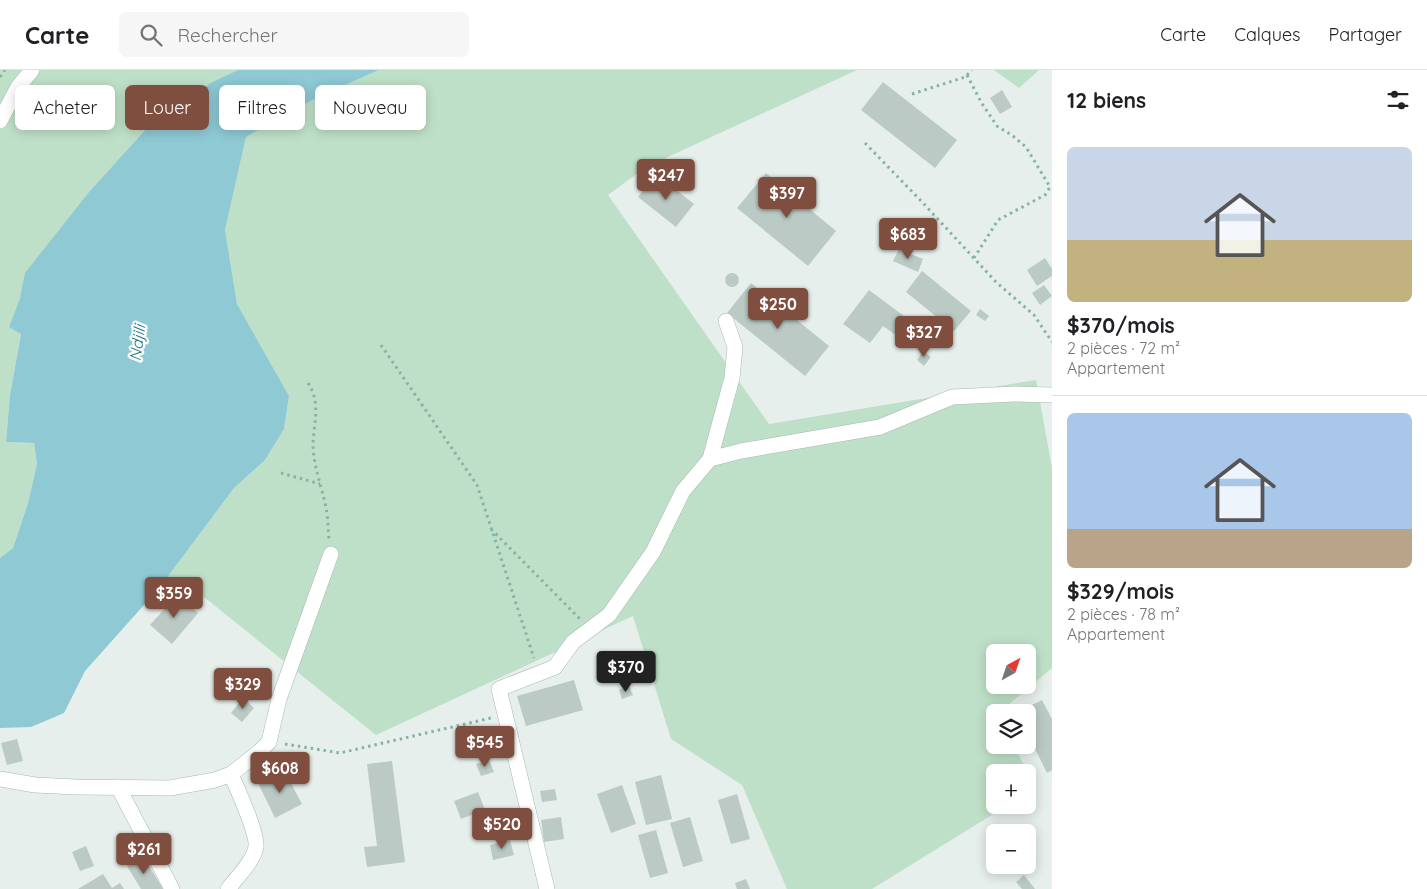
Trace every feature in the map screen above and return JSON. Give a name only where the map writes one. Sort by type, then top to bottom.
[{"type":"street","points":[[0,121],[18,87],[32,70]]},
{"type":"street","points":[[546,889],[498,689],[555,667],[573,642],[609,615],[652,552],[683,491],[710,459],[732,378],[735,347],[726,321]]},
{"type":"street","points":[[710,459],[741,451],[880,427],[952,397],[1014,394],[1052,395]]},
{"type":"street","points":[[0,779],[35,784],[170,788],[215,780],[231,774],[269,742],[279,699],[331,554]]},
{"type":"street","points":[[228,889],[251,858],[256,846],[255,835],[231,774]]},
{"type":"street","points":[[118,787],[172,889]]},
{"type":"path","points":[[0,77],[6,70]]},
{"type":"path","points":[[912,94],[965,77],[972,70]]},
{"type":"path","points":[[968,75],[981,102],[997,126],[1026,147],[1050,187],[1045,195],[998,220],[974,258]]},
{"type":"path","points":[[865,143],[924,203],[996,282],[1034,315],[1052,342]]},
{"type":"path","points":[[381,345],[477,486],[539,673]]},
{"type":"path","points":[[308,383],[314,391],[317,413],[313,444],[315,466],[326,508],[331,554]]},
{"type":"path","points":[[281,473],[320,484]]},
{"type":"path","points":[[491,528],[590,629]]},
{"type":"path","points":[[269,742],[340,753],[504,715]]},
{"type":"green space","points":[[0,70],[238,70],[208,85],[125,85],[125,130],[145,130],[89,192],[26,273],[20,298],[9,327],[21,333],[10,395],[6,442],[34,443],[37,464],[28,503],[13,548],[0,558]]},
{"type":"green space","points":[[379,70],[857,70],[646,167],[608,195],[769,424],[1036,380],[1052,468],[1052,668],[1036,682],[1036,644],[986,644],[986,694],[1021,694],[1009,704],[986,704],[986,754],[1018,754],[1023,764],[986,764],[986,814],[993,814],[872,889],[787,889],[742,785],[671,739],[633,616],[376,735],[184,581],[160,587],[234,488],[265,460],[284,429],[289,396],[237,304],[225,230],[246,137],[259,130],[305,130],[305,104],[315,99],[315,130],[426,130],[426,85],[345,85]]},
{"type":"green space","points":[[994,70],[1039,70],[1019,88]]},
{"type":"water","name":"Ndjili","points":[[238,70],[379,70],[345,85],[315,85],[315,99],[305,104],[305,85],[219,85],[219,130],[259,130],[246,137],[225,230],[237,304],[289,396],[284,429],[265,460],[234,488],[160,587],[85,671],[64,713],[31,727],[0,728],[0,558],[13,548],[28,503],[37,464],[34,443],[6,442],[10,395],[21,334],[9,327],[20,298],[25,273],[89,192],[145,130],[209,130],[208,85]]},
{"type":"building","points":[[883,82],[957,140],[935,168],[861,110]]},
{"type":"building","points":[[1002,90],[1012,107],[1000,114],[990,98]]},
{"type":"building","points":[[766,173],[836,231],[808,266],[737,208]]},
{"type":"building","points":[[656,174],[694,204],[676,227],[638,197]]},
{"type":"building","points":[[899,249],[923,259],[918,272],[893,261]]},
{"type":"building","points":[[1045,258],[1052,269],[1052,276],[1037,286],[1027,270]]},
{"type":"building","points":[[922,271],[971,311],[954,331],[906,292]]},
{"type":"building","points":[[729,273],[735,273],[739,280],[735,287],[729,287],[725,283],[725,277]]},
{"type":"building","points":[[751,283],[829,346],[805,376],[727,313]]},
{"type":"building","points":[[1044,285],[1052,296],[1040,305],[1032,293]]},
{"type":"building","points":[[869,290],[924,331],[912,347],[883,326],[870,343],[843,324]]},
{"type":"building","points":[[980,309],[989,316],[985,321],[976,315]]},
{"type":"building","points":[[923,351],[931,357],[924,366],[917,360]]},
{"type":"building","points":[[177,595],[198,613],[172,644],[150,625]]},
{"type":"building","points":[[574,680],[583,710],[526,726],[517,696]]},
{"type":"building","points":[[629,686],[633,695],[622,699],[619,690]]},
{"type":"building","points":[[243,698],[254,708],[242,722],[231,713]]},
{"type":"building","points":[[1042,700],[1052,719],[1052,770],[1047,773],[1036,751],[1036,704],[1034,704]]},
{"type":"building","points":[[17,739],[23,761],[7,765],[1,743]]},
{"type":"building","points":[[503,745],[506,755],[493,758],[490,747]]},
{"type":"building","points":[[489,760],[494,772],[481,776],[476,764]]},
{"type":"building","points":[[392,761],[405,862],[367,867],[364,847],[377,846],[367,764]]},
{"type":"building","points":[[284,770],[302,804],[275,818],[258,783]]},
{"type":"building","points":[[661,775],[672,819],[646,825],[635,782]]},
{"type":"building","points":[[622,785],[636,824],[611,833],[597,794]]},
{"type":"building","points":[[555,789],[557,800],[542,802],[540,791]]},
{"type":"building","points":[[478,792],[485,810],[461,819],[454,801]]},
{"type":"building","points":[[737,794],[750,839],[731,844],[718,800]]},
{"type":"building","points":[[561,817],[564,839],[544,842],[541,820]]},
{"type":"building","points":[[690,817],[703,861],[683,867],[670,823]]},
{"type":"building","points":[[656,830],[668,873],[650,878],[638,835]]},
{"type":"building","points":[[510,840],[514,855],[493,860],[490,845]]},
{"type":"building","points":[[86,846],[94,866],[80,871],[72,852]]},
{"type":"building","points":[[143,856],[163,889],[141,889],[127,866]]},
{"type":"building","points":[[103,874],[112,888],[120,883],[124,889],[78,889]]},
{"type":"building","points":[[1024,875],[1035,889],[1022,889],[1016,882]]},
{"type":"building","points":[[746,879],[750,889],[737,889],[735,883]]}]
